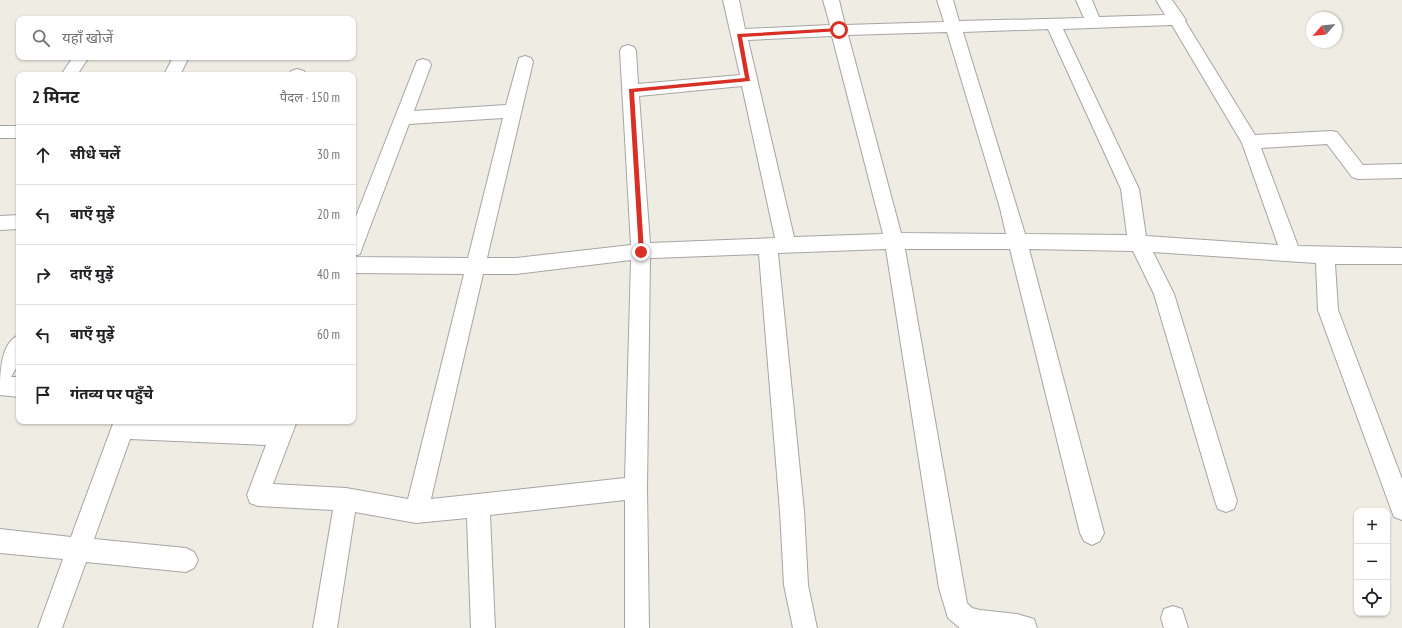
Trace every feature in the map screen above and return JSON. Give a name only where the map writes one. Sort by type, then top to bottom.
[{"type":"street","points":[[731,0],[748,80],[777,245],[794,529],[796,587],[799,610],[805,628]]},
{"type":"street","points":[[831,0],[894,241],[951,588],[958,612],[966,622],[974,625],[1015,624],[1025,628]]},
{"type":"street","points":[[945,0],[1017,241],[1092,533]]},
{"type":"street","points":[[1084,0],[1094,23]]},
{"type":"street","points":[[1164,0],[1178,20],[1250,142],[1291,254]]},
{"type":"street","points":[[739,35],[839,30],[1178,20]]},
{"type":"street","points":[[1053,24],[1130,189],[1138,243],[1164,294],[1226,501]]},
{"type":"street","points":[[628,51],[641,252],[636,488],[637,628]]},
{"type":"street","points":[[71,72],[79,60]]},
{"type":"street","points":[[174,72],[180,60]]},
{"type":"street","points":[[416,512],[525,62]]},
{"type":"street","points":[[356,240],[423,65]]},
{"type":"street","points":[[631,90],[748,80]]},
{"type":"street","points":[[403,118],[513,111]]},
{"type":"street","points":[[0,132],[16,132]]},
{"type":"street","points":[[1250,142],[1331,137],[1358,172],[1402,171]]},
{"type":"street","points":[[0,223],[16,222]]},
{"type":"street","points":[[356,265],[516,266],[641,252],[894,241],[1138,243],[1325,256],[1402,256]]},
{"type":"street","points":[[1325,256],[1328,310],[1402,509]]},
{"type":"street","points":[[0,377],[16,349]]},
{"type":"street","points":[[0,385],[16,387]]},
{"type":"street","points":[[50,628],[123,425],[284,428],[258,496],[346,499],[416,512],[636,488]]},
{"type":"street","points":[[325,628],[346,499]]},
{"type":"street","points":[[478,505],[483,628]]},
{"type":"street","points":[[0,541],[186,560]]},
{"type":"route","points":[[641,252],[631,90],[748,80],[739,35],[839,30]]}]
